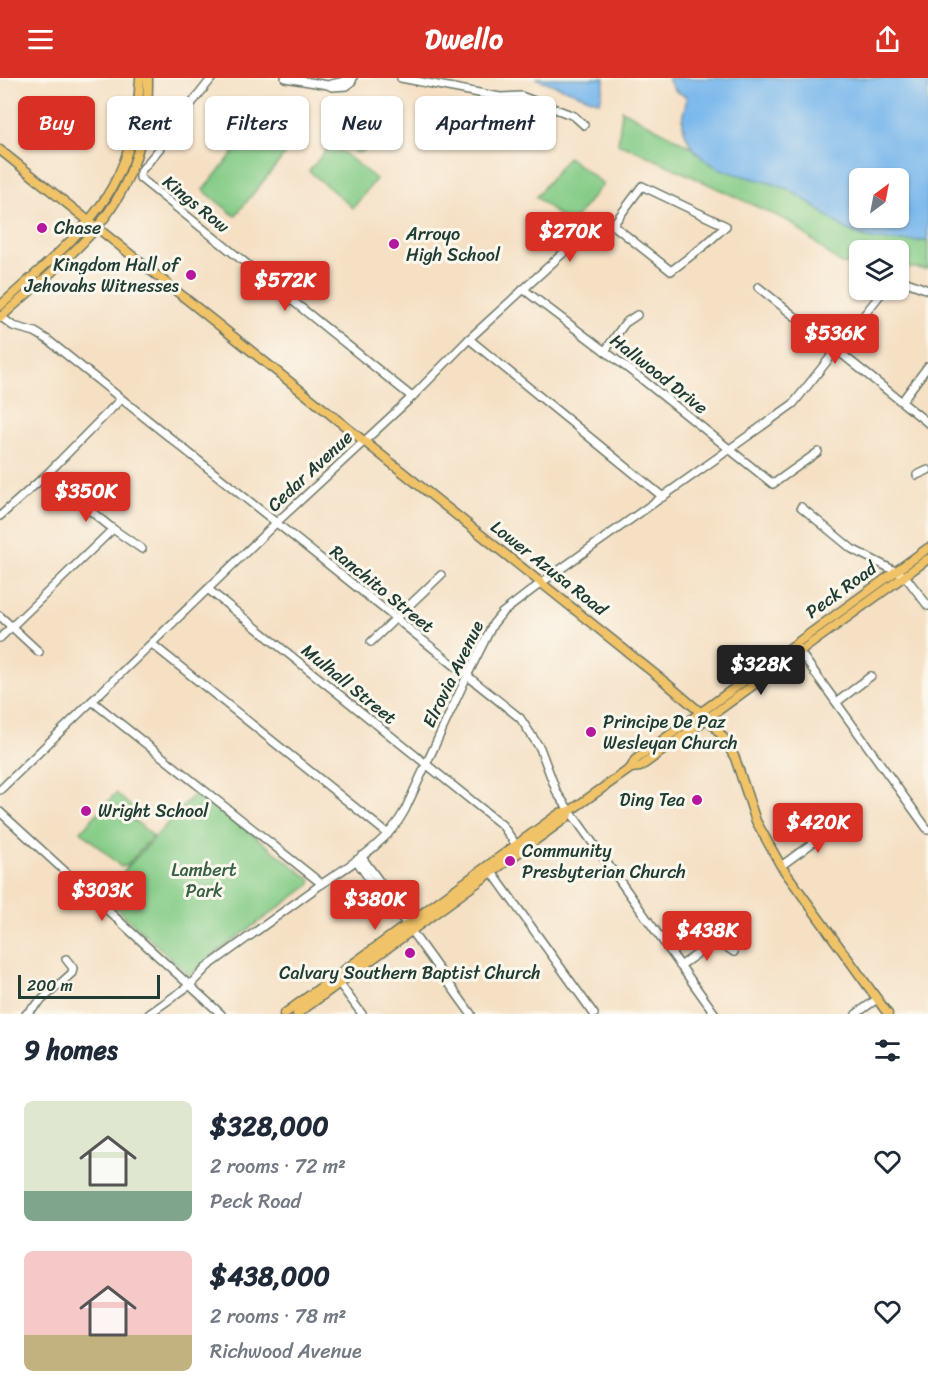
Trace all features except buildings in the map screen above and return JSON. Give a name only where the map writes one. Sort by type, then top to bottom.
[{"type":"main road","points":[[144,78],[148,89],[146,96]]},
{"type":"main road","points":[[142,96],[144,78]]},
{"type":"main road","name":"Lower Azusa Road","points":[[0,150],[707,717],[723,737],[735,758],[756,821],[781,866],[888,1014]]},
{"type":"main road","points":[[0,306],[93,225],[124,187],[139,150]]},
{"type":"main road","points":[[0,317],[90,236],[93,225]]},
{"type":"main road","name":"Peck Road","points":[[284,1014],[337,980],[519,849],[566,818],[570,811],[631,768],[639,767],[928,548]]},
{"type":"main road","name":"Peck Road","points":[[631,768],[635,760],[700,711],[928,559]]},
{"type":"main road","name":"Peck Road","points":[[297,1014],[337,980]]},
{"type":"street","name":"Kings Row","points":[[193,102],[212,78]]},
{"type":"street","points":[[285,78],[332,87],[347,86],[353,78]]},
{"type":"street","points":[[328,85],[348,78]]},
{"type":"street","points":[[401,78],[500,97],[521,96],[574,116],[584,125]]},
{"type":"street","name":"Kings Row","points":[[158,150],[140,172],[140,178],[412,397]]},
{"type":"street","points":[[642,186],[726,226],[671,271],[613,225],[642,186]]},
{"type":"street","name":"Cedar Avenue","points":[[0,790],[276,523],[412,397],[469,339],[523,289],[595,224],[613,225]]},
{"type":"street","points":[[909,284],[928,290]]},
{"type":"street","points":[[758,287],[928,423]]},
{"type":"street","name":"Hallwood Drive","points":[[523,289],[606,351],[773,484],[818,452]]},
{"type":"street","name":"Elrovia Avenue","points":[[149,1014],[190,985],[207,967],[388,834],[398,822],[467,676],[493,624],[502,613],[793,404],[876,300]]},
{"type":"street","points":[[606,351],[625,323],[637,315]]},
{"type":"street","name":"Ranchito Street","points":[[0,317],[13,326],[35,332],[48,340],[520,718],[540,748],[557,793],[715,1014]]},
{"type":"street","points":[[469,339],[663,497]]},
{"type":"street","points":[[902,401],[928,366]]},
{"type":"street","points":[[0,516],[46,475],[121,399]]},
{"type":"street","points":[[917,475],[928,470]]},
{"type":"street","points":[[46,475],[113,529],[142,549]]},
{"type":"street","points":[[801,507],[852,549],[905,576],[928,606]]},
{"type":"street","points":[[0,638],[113,529]]},
{"type":"street","points":[[371,642],[441,575]]},
{"type":"street","name":"Mulhall Street","points":[[209,590],[502,825],[519,849]]},
{"type":"street","points":[[0,616],[39,652]]},
{"type":"street","points":[[152,644],[388,834]]},
{"type":"street","points":[[797,648],[928,830]]},
{"type":"street","points":[[837,702],[871,676]]},
{"type":"street","points":[[92,701],[322,884]]},
{"type":"street","points":[[0,812],[221,1014]]},
{"type":"street","points":[[781,866],[841,822]]},
{"type":"street","points":[[358,858],[376,889],[384,892],[471,1014]]},
{"type":"street","points":[[490,870],[594,1014]]},
{"type":"street","points":[[706,918],[728,948],[734,952]]},
{"type":"street","points":[[680,966],[720,938]]},
{"type":"street","points":[[26,1014],[72,973],[73,968],[66,959]]},
{"type":"street","points":[[337,980],[362,1014]]},
{"type":"street","points":[[856,1014],[877,999]]},
{"type":"green space","points":[[622,110],[693,148],[714,165],[789,190],[853,233],[879,240],[849,240],[849,264],[841,264],[790,222],[618,144]]},
{"type":"green space","points":[[236,150],[282,150],[286,153],[235,216],[203,190]]},
{"type":"green space","points":[[326,150],[341,150],[376,179],[353,208],[309,171]]},
{"type":"green space","points":[[347,150],[364,150],[358,153]]},
{"type":"green space","points":[[568,157],[603,184],[570,225],[536,197]]},
{"type":"green space","points":[[909,241],[928,241],[928,269],[909,268]]},
{"type":"green space","name":"Lambert Park","points":[[197,791],[311,880],[311,884],[206,960],[190,976],[102,895]]},
{"type":"green space","points":[[116,793],[138,813],[133,819],[153,836],[127,865],[121,867],[81,831]]},
{"type":"water","points":[[535,78],[605,78],[600,102]]},
{"type":"water","points":[[668,78],[928,78],[928,241],[879,240],[864,237],[844,227],[789,190],[725,171],[713,165],[702,158],[688,140],[683,123],[686,96],[675,90]]},
{"type":"place","name":"Chase","points":[[42,228]]},
{"type":"place","name":"Arroyo High School","points":[[394,244]]},
{"type":"place","name":"Kingdom Hall of Jehovahs Witnesses","points":[[191,275]]},
{"type":"place","name":"Principe De Paz Wesleyan Church","points":[[591,732]]},
{"type":"place","name":"Ding Tea","points":[[697,800]]},
{"type":"place","name":"Wright School","points":[[86,811]]},
{"type":"place","name":"Community Presbyterian Church","points":[[510,861]]},
{"type":"place","name":"Calvary Southern Baptist Church","points":[[410,953]]}]
